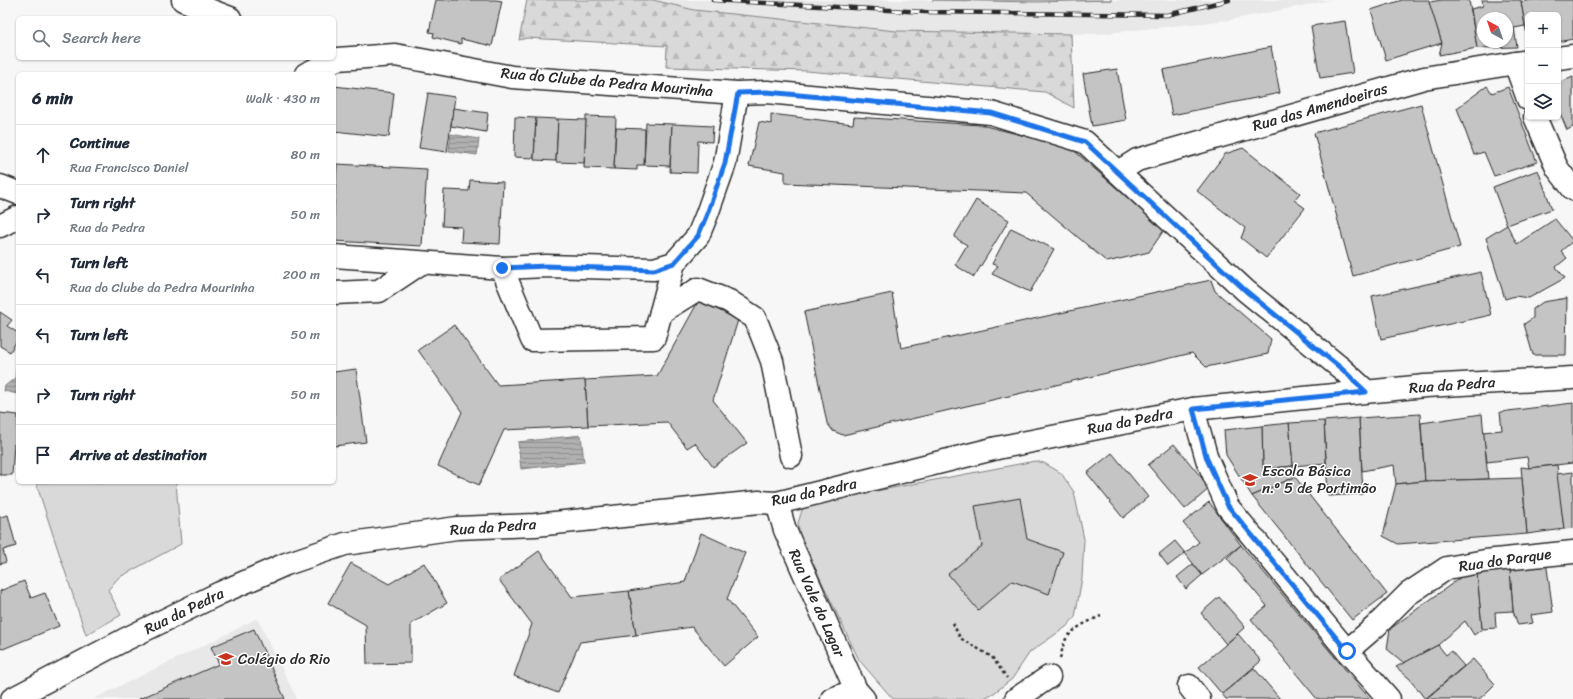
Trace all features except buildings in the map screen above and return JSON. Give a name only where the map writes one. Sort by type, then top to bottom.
[{"type":"street","points":[[183,0],[225,16]]},
{"type":"street","name":"Rua do Clube da Pedra Mourinha","points":[[336,58],[394,55],[512,76],[738,93],[767,92],[991,113],[1085,142],[1246,291],[1342,369],[1366,392]]},
{"type":"street","points":[[1561,58],[1573,56]]},
{"type":"street","name":"Rua do Clube da Pedra Mourinha","points":[[310,72],[331,60]]},
{"type":"street","points":[[1521,62],[1525,84]]},
{"type":"street","name":"Rua das Amendoeiras","points":[[1118,172],[1137,160],[1424,78],[1521,62]]},
{"type":"street","points":[[502,268],[532,340],[654,338],[674,263],[698,236],[725,163],[738,93]]},
{"type":"street","points":[[1536,120],[1557,168],[1573,189]]},
{"type":"street","points":[[0,186],[16,192]]},
{"type":"street","points":[[0,226],[16,218]]},
{"type":"street","points":[[336,256],[502,268],[546,266],[654,270],[674,263]]},
{"type":"street","points":[[336,292],[379,291],[421,263]]},
{"type":"street","points":[[661,312],[698,289],[729,301],[755,318],[772,361],[791,456]]},
{"type":"street","name":"Rua da Pedra","points":[[12,699],[124,640],[220,593],[286,564],[345,544],[457,528],[535,525],[759,502],[777,503],[997,448],[1193,409],[1425,386],[1573,378]]},
{"type":"street","points":[[1193,409],[1207,459],[1228,506],[1347,651],[1389,699]]},
{"type":"street","name":"Rua Vale do Lagar","points":[[777,503],[785,530],[860,695]]},
{"type":"street","name":"Rua do Parque","points":[[1347,651],[1376,626],[1408,594],[1446,568],[1485,561],[1573,552]]},
{"type":"street","points":[[1018,698],[1049,677]]},
{"type":"street","points":[[832,699],[860,695]]},
{"type":"path","points":[[1049,677],[1061,657],[1066,640],[1086,623],[1101,616]]},
{"type":"path","points":[[952,623],[960,638],[992,657],[1004,672],[1018,698]]},
{"type":"shaded area","points":[[653,0],[932,0],[1036,2],[1112,0],[1332,0],[1230,20],[1098,34],[896,31],[693,10]]},
{"type":"shaded area","points":[[451,134],[479,139],[477,155],[449,151]]},
{"type":"shaded area","points":[[16,370],[16,394],[4,391],[5,386],[11,381],[15,380]]},
{"type":"shaded area","points":[[581,435],[584,462],[521,469],[518,442]]},
{"type":"shaded area","name":"Colégio do Rio","points":[[257,618],[297,699],[93,699],[229,633]]},
{"type":"green space","points":[[527,0],[653,0],[694,10],[896,31],[1071,34],[1074,108],[1045,92],[807,71],[666,67],[667,46],[527,38],[519,40]]},
{"type":"green space","points":[[932,0],[1112,0],[1036,2]]},
{"type":"green space","points":[[1035,461],[1044,463],[1061,473],[1074,492],[1084,539],[1082,578],[1075,617],[1066,627],[1030,652],[1012,679],[994,693],[982,699],[893,699],[859,660],[800,536],[798,523],[803,507],[813,503]]},
{"type":"green space","points":[[37,484],[176,484],[181,544],[118,578],[108,590],[121,615],[86,635]]},
{"type":"railway","points":[[713,0],[925,12],[1167,15],[1229,0]]},
{"type":"place","name":"Escola Básica n.º 5 de Portimão","points":[[1250,480]]},
{"type":"place","name":"Colégio do Rio","points":[[226,659]]},
{"type":"route","points":[[502,268],[546,266],[654,270],[674,263],[698,236],[707,214],[725,163],[738,93],[767,92],[991,113],[1085,142],[1246,291],[1342,369],[1366,392],[1193,409],[1207,459],[1228,506],[1347,651]]}]
